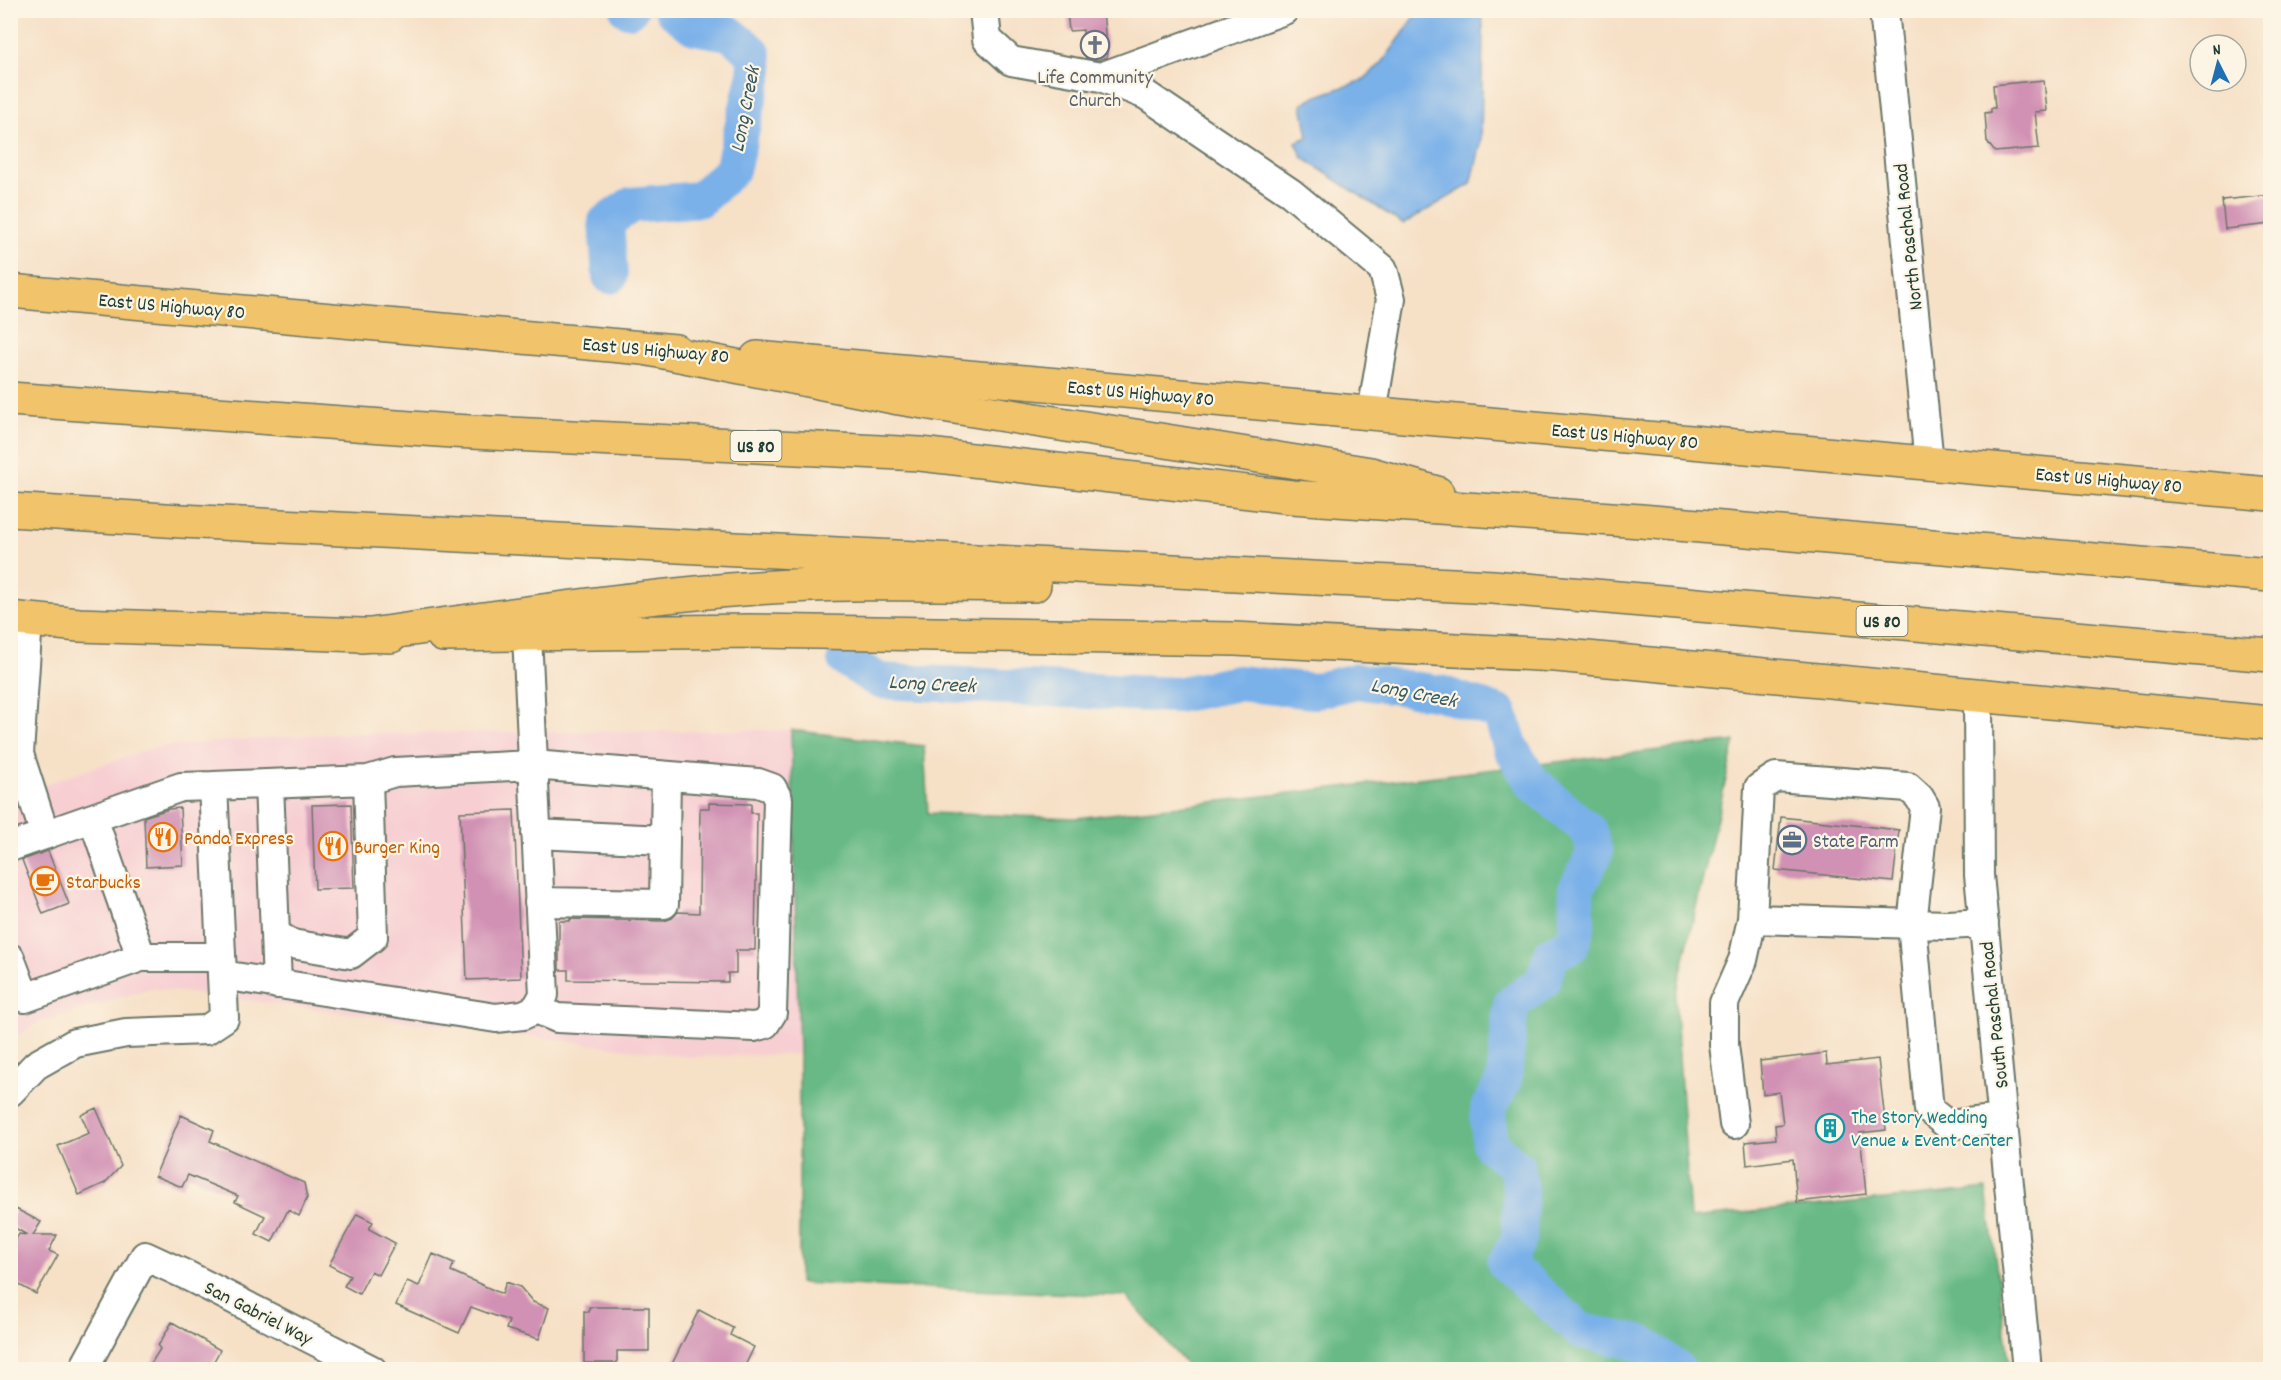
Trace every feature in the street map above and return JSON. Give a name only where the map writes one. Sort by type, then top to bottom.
[{"type":"main road","name":"East US Highway 80","points":[[10,291],[2271,494]]},
{"type":"main road","points":[[649,349],[899,398],[1371,474],[1499,512]]},
{"type":"main road","name":"US 80","points":[[10,399],[452,431],[920,454],[1292,498],[1641,521],[2271,575]]},
{"type":"main road","name":"US 80","points":[[10,510],[181,521],[1493,587],[2271,655]]},
{"type":"main road","points":[[363,636],[622,600],[745,588],[888,584],[1493,587]]},
{"type":"main road","points":[[19,619],[79,625],[363,636],[749,631],[1235,639],[1556,655],[2271,723]]},
{"type":"street","points":[[984,10],[987,39],[1011,61],[1101,76],[1146,95],[1282,186],[1383,269],[1391,299],[1372,413]]},
{"type":"street","points":[[1101,76],[1284,10]]},
{"type":"street","name":"North Paschal Road","points":[[1884,10],[1929,463]]},
{"type":"street","points":[[19,619],[19,754],[45,835]]},
{"type":"street","points":[[10,958],[24,998],[141,957],[222,966],[277,984],[496,1018],[523,1015],[536,1009],[543,995],[527,635]]},
{"type":"street","name":"South Paschal Road","points":[[1978,696],[1979,875],[2027,1370]]},
{"type":"street","points":[[10,847],[181,787],[368,780],[396,772],[533,765],[758,783],[772,788],[778,799],[772,1013],[765,1024],[754,1027],[556,1018],[536,1009]]},
{"type":"street","points":[[539,902],[664,904],[666,776]]},
{"type":"street","points":[[1734,1124],[1724,1045],[1724,1003],[1743,960],[1752,920],[1759,788],[1776,777],[1908,787],[1920,797],[1924,807],[1912,924],[1929,1110],[1948,1125],[2003,1119]]},
{"type":"street","points":[[275,934],[294,925],[373,937],[368,780]]},
{"type":"street","points":[[269,784],[277,984]]},
{"type":"street","points":[[10,1092],[36,1065],[75,1043],[126,1033],[206,1030],[224,1018],[213,786]]},
{"type":"street","points":[[93,818],[141,957]]},
{"type":"street","points":[[536,834],[664,840]]},
{"type":"street","points":[[1752,920],[1948,925],[1984,923]]},
{"type":"street","name":"San Gabriel Way","points":[[83,1370],[145,1257],[186,1275],[372,1370]]},
{"type":"shaded area","points":[[791,730],[799,1054],[689,1057],[151,988],[39,1022],[11,1041],[10,796],[155,747],[323,734]]},
{"type":"green space","points":[[791,730],[924,746],[928,813],[1076,818],[1735,741],[1675,997],[1690,1218],[1986,1189],[2010,1369],[1190,1369],[1126,1296],[799,1283],[799,1054]]},
{"type":"water","points":[[1419,11],[1482,11],[1481,144],[1471,184],[1403,224],[1303,158],[1296,142],[1308,137],[1302,104],[1312,98],[1363,80],[1382,63]]},
{"type":"building","name":"Life Community Church","points":[[1067,10],[1103,10],[1107,57],[1098,60],[1086,58],[1083,30],[1069,31]]},
{"type":"building","points":[[2044,80],[2047,111],[2035,112],[2039,148],[1995,152],[1987,142],[1985,113],[1995,108],[1993,85]]},
{"type":"building","points":[[2271,195],[2271,224],[2225,229],[2222,200]]},
{"type":"building","points":[[709,803],[751,804],[751,813],[757,813],[755,950],[736,950],[736,973],[728,973],[728,982],[568,980],[568,970],[559,970],[559,921],[570,921],[570,919],[664,921],[672,918],[678,912],[699,913],[700,808],[709,808]]},
{"type":"building","name":"Burger King","points":[[351,804],[354,888],[315,889],[312,805]]},
{"type":"building","name":"Panda Express","points":[[180,808],[183,865],[146,867],[144,817]]},
{"type":"building","points":[[514,810],[521,978],[467,980],[460,812]]},
{"type":"building","points":[[1781,817],[1899,830],[1893,882],[1775,870]]},
{"type":"building","name":"Starbucks","points":[[48,851],[69,904],[43,914],[22,860]]},
{"type":"building","name":"The Story Wedding Venue & Event Center","points":[[1826,1053],[1827,1065],[1878,1059],[1886,1130],[1860,1133],[1866,1194],[1797,1202],[1793,1159],[1747,1165],[1745,1142],[1776,1139],[1775,1125],[1783,1124],[1779,1092],[1763,1094],[1760,1061]]},
{"type":"building","points":[[96,1108],[121,1166],[105,1183],[79,1195],[58,1146],[89,1133],[81,1115]]},
{"type":"building","points":[[181,1115],[214,1130],[210,1141],[304,1183],[307,1198],[299,1216],[288,1210],[272,1242],[256,1234],[265,1216],[235,1202],[238,1196],[188,1175],[182,1187],[155,1176]]},
{"type":"building","points":[[16,1209],[41,1222],[33,1235],[57,1235],[49,1251],[58,1255],[36,1294],[10,1280],[10,1250],[19,1234],[27,1235],[10,1225],[10,1219]]},
{"type":"building","points":[[357,1214],[373,1222],[369,1229],[395,1243],[378,1275],[371,1271],[359,1294],[344,1286],[350,1276],[329,1265]]},
{"type":"building","points":[[433,1254],[454,1263],[451,1271],[502,1294],[506,1282],[520,1287],[533,1302],[549,1308],[539,1339],[506,1329],[509,1321],[471,1307],[459,1333],[396,1305],[407,1281],[419,1286]]},
{"type":"building","points":[[589,1307],[649,1307],[649,1351],[617,1351],[617,1363],[584,1363],[584,1311],[589,1312]]},
{"type":"building","points":[[699,1310],[733,1328],[730,1335],[754,1347],[743,1370],[715,1370],[703,1364],[700,1370],[669,1370]]},
{"type":"building","points":[[172,1322],[220,1350],[209,1370],[147,1370],[160,1349],[158,1346]]},
{"type":"waterway","name":"Long Creek","points":[[610,276],[606,222],[631,205],[700,199],[732,170],[756,70],[753,52],[729,33],[694,27],[672,10]]},
{"type":"waterway","name":"Long Creek","points":[[845,659],[879,681],[1176,695],[1238,683],[1314,691],[1356,681],[1440,693],[1500,713],[1511,748],[1532,782],[1589,831],[1595,853],[1576,889],[1577,926],[1571,946],[1551,954],[1543,981],[1511,1004],[1504,1080],[1488,1109],[1490,1145],[1517,1167],[1520,1192],[1519,1239],[1505,1263],[1581,1331],[1644,1344],[1678,1370]]},
{"type":"place","name":"Life Community Church","points":[[1095,45]]},
{"type":"place","name":"Panda Express","points":[[163,837]]},
{"type":"place","name":"State Farm","points":[[1792,840]]},
{"type":"place","name":"Burger King","points":[[333,846]]},
{"type":"place","name":"Starbucks","points":[[45,881]]},
{"type":"place","name":"The Story Wedding Venue & Event Center","points":[[1830,1128]]}]
